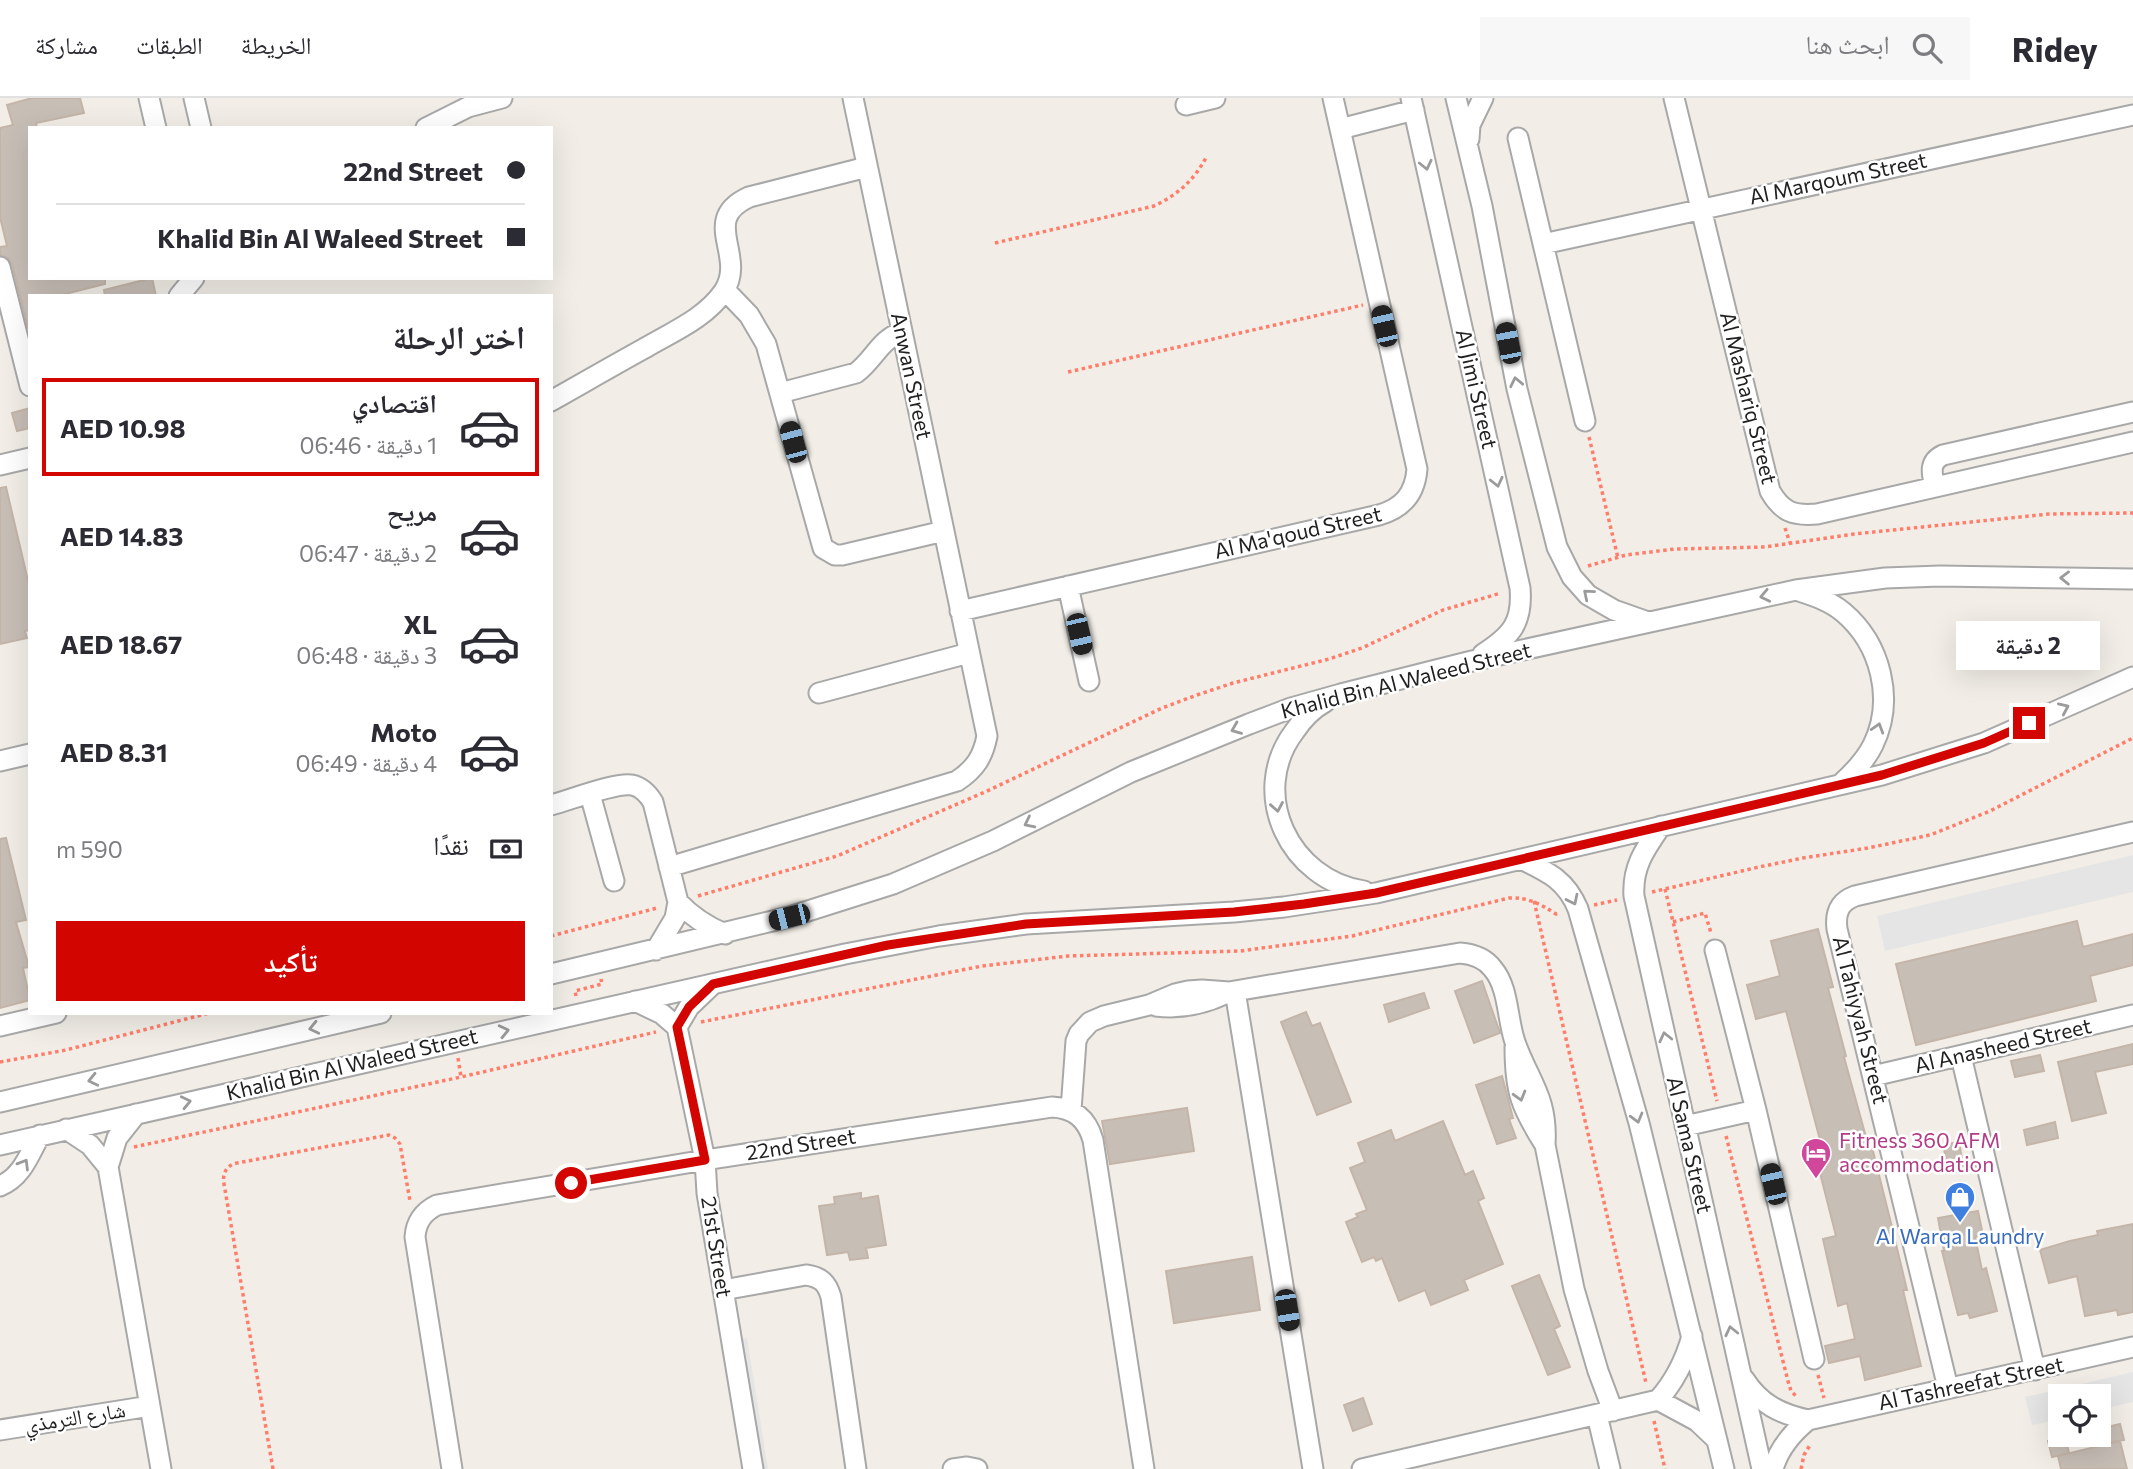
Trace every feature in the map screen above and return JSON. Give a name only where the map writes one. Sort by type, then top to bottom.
[{"type":"street","points":[[149,98],[156,126]]},
{"type":"street","points":[[194,98],[201,126]]},
{"type":"street","points":[[430,126],[468,107],[502,98]]},
{"type":"street","name":"Anwan Street","points":[[669,867],[957,781],[978,763],[984,750],[987,736],[853,98]]},
{"type":"street","points":[[1186,105],[1214,98]]},
{"type":"street","name":"Al Ma'qoud Street","points":[[960,611],[1392,512],[1403,505],[1411,494],[1417,469],[1333,98]]},
{"type":"street","name":"Al Jimi Street","points":[[1456,98],[1482,206],[1517,389],[1557,547],[1572,577],[1588,595],[1614,610],[1649,622]]},
{"type":"street","points":[[1468,147],[1470,125],[1483,98]]},
{"type":"street","name":"Al Mashariq Street","points":[[1674,98],[1770,491],[1777,503],[1787,511],[1801,516],[1817,514],[2133,442]]},
{"type":"street","points":[[1340,129],[1413,104]]},
{"type":"street","name":"Al Jimi Street","points":[[1413,104],[1520,588],[1519,614],[1509,634],[1472,661]]},
{"type":"street","name":"Al Marqoum Street","points":[[1543,244],[2133,115]]},
{"type":"street","points":[[1518,138],[1585,421]]},
{"type":"street","points":[[553,400],[708,309],[725,290],[732,270],[724,225],[733,207],[749,197],[867,167]]},
{"type":"street","points":[[0,267],[28,378]]},
{"type":"street","points":[[181,294],[192,280]]},
{"type":"street","points":[[725,290],[749,315],[766,344],[820,541],[828,552],[842,555],[944,531]]},
{"type":"street","points":[[780,393],[856,373],[865,366],[885,340],[902,332]]},
{"type":"street","points":[[1935,487],[1931,469],[1934,461],[1943,455],[2133,412]]},
{"type":"street","points":[[0,465],[28,458]]},
{"type":"street","name":"Khalid Bin Al Waleed Street","points":[[553,974],[725,934],[893,884],[993,841],[1131,772],[1250,723],[1341,694],[1472,661],[1796,590],[1885,579],[1940,576],[2133,579]]},
{"type":"street","points":[[1068,586],[1089,681]]},
{"type":"street","points":[[1796,590],[1820,597],[1841,610],[1859,628],[1872,649],[1881,672],[1884,697],[1877,734],[1859,767],[1841,784]]},
{"type":"street","points":[[819,693],[969,653]]},
{"type":"street","name":"Khalid Bin Al Waleed Street","points":[[0,1145],[888,945],[1067,920],[1234,912],[1376,893],[1894,771],[1984,743],[2133,677]]},
{"type":"street","points":[[1341,694],[1311,712],[1288,739],[1279,761],[1275,784],[1276,808],[1294,851],[1311,868],[1330,881],[1352,889],[1376,893]]},
{"type":"street","points":[[0,761],[28,754]]},
{"type":"street","points":[[553,804],[622,785],[644,790],[653,802],[678,902],[675,918],[656,950]]},
{"type":"street","points":[[590,793],[614,881]]},
{"type":"street","name":"Al Sama Street","points":[[1661,827],[1636,867],[1634,896],[1762,1469]]},
{"type":"street","name":"Al Tahiyyah Street","points":[[1948,1388],[1837,929],[1837,912],[1841,905],[1855,896],[2133,832]]},
{"type":"street","name":"Al Sama Street","points":[[1521,859],[1558,879],[1573,897],[1578,909],[1639,1123],[1724,1469]]},
{"type":"street","points":[[678,902],[701,922],[725,934]]},
{"type":"street","points":[[1715,950],[1756,1110],[1814,1359]]},
{"type":"street","points":[[1144,1469],[1093,1140],[1086,1122],[1071,1110],[1074,1049],[1083,1027],[1104,1016],[1150,1005],[1188,991],[1232,991],[1451,954],[1468,954],[1484,960],[1496,972],[1515,1042],[1541,1100],[1545,1145],[1574,1289],[1592,1351],[1605,1413],[1610,1469]]},
{"type":"street","points":[[635,1001],[654,1009],[677,1027],[689,1007],[713,984]]},
{"type":"street","points":[[1232,991],[1313,1469]]},
{"type":"street","points":[[0,1026],[47,1015]]},
{"type":"street","name":"Khalid Bin Al Waleed Street","points":[[0,1102],[372,1015]]},
{"type":"street","name":"Al Anasheed Street","points":[[1873,1076],[2133,1015]]},
{"type":"street","name":"21st Street","points":[[677,1027],[705,1160],[707,1193],[753,1469]]},
{"type":"street","points":[[1961,1056],[2035,1370]]},
{"type":"street","name":"22nd Street","points":[[415,1229],[423,1214],[437,1206],[705,1160],[1052,1107],[1071,1110]]},
{"type":"street","points":[[1685,1126],[1756,1110]]},
{"type":"street","points":[[136,1114],[125,1125],[110,1159],[161,1469]]},
{"type":"street","points":[[66,1129],[110,1159]]},
{"type":"street","points":[[0,1186],[12,1180],[21,1170],[40,1135]]},
{"type":"street","points":[[415,1229],[452,1469]]},
{"type":"street","points":[[723,1290],[806,1275],[816,1276],[829,1288],[856,1469]]},
{"type":"street","points":[[1365,1469],[1654,1401],[1668,1389],[1683,1364],[1692,1336]]},
{"type":"street","name":"Al Tashreefat Street","points":[[1808,1420],[2133,1347]]},
{"type":"street","points":[[1740,1373],[1761,1401],[1776,1410],[1808,1420],[1788,1439],[1773,1469]]},
{"type":"street","points":[[1654,1401],[1697,1421],[1717,1440]]},
{"type":"street","name":"شارع الترمذي","points":[[0,1430],[150,1406]]},
{"type":"street","points":[[953,1469],[977,1469]]},
{"type":"path","points":[[995,243],[1154,206],[1190,182],[1207,156]]},
{"type":"path","points":[[1068,372],[1379,302]]},
{"type":"path","points":[[1585,421],[1618,558]]},
{"type":"path","points":[[110,1159],[677,1027],[811,998],[982,966],[1068,956],[1240,951],[1352,936],[1509,898],[1534,901],[1556,914],[1770,864],[1930,835],[1990,811],[2133,738]]},
{"type":"path","points":[[1665,889],[1788,1381],[1791,1391],[1798,1398]]},
{"type":"path","points":[[1534,901],[1654,1401],[1665,1469]]},
{"type":"path","points":[[1673,922],[1706,913],[1715,950]]},
{"type":"path","points":[[580,1014],[575,991],[602,984],[597,964]]},
{"type":"path","points":[[0,1062],[66,1050],[201,1015]]},
{"type":"path","points":[[272,1469],[224,1184],[226,1170],[237,1163],[389,1135],[396,1138],[400,1144],[415,1229]]},
{"type":"path","points":[[1816,1399],[1824,1397]]},
{"type":"shaded area","points":[[2133,855],[2133,892],[1885,951],[1877,916]]},
{"type":"shaded area","points":[[747,1338],[768,1469],[752,1469],[731,1341]]},
{"type":"shaded area","points":[[2133,1372],[2133,1402],[2111,1407],[2111,1384],[2081,1384]]},
{"type":"shaded area","points":[[2048,1392],[2048,1422],[2032,1425],[2025,1397]]},
{"type":"building","points":[[32,98],[80,98],[84,113],[28,126],[28,280],[105,280],[105,284],[65,294],[28,294],[28,328],[12,264],[8,258],[0,255],[0,247],[7,246],[0,217],[0,128],[13,125],[7,105]]},
{"type":"building","points":[[152,280],[156,294],[105,294],[104,290]]},
{"type":"building","points":[[28,409],[28,428],[17,431],[12,413]]},
{"type":"building","points":[[6,487],[28,580],[28,630],[25,631],[27,638],[0,644],[0,488]]},
{"type":"building","points":[[6,838],[26,920],[16,922],[28,964],[28,967],[23,968],[28,1001],[0,1008],[0,839]]},
{"type":"building","points":[[2077,921],[2083,947],[2133,934],[2133,965],[2090,976],[2096,1001],[1916,1045],[1896,964]]},
{"type":"building","points":[[1818,929],[1833,987],[1828,988],[1846,1056],[1844,1057],[1869,1148],[1872,1147],[1891,1223],[1921,1366],[1865,1380],[1860,1356],[1829,1363],[1825,1346],[1855,1339],[1847,1303],[1838,1306],[1823,1239],[1836,1236],[1817,1161],[1825,1159],[1786,1011],[1756,1019],[1747,985],[1780,976],[1771,941]]},
{"type":"building","points":[[1482,981],[1500,1033],[1474,1043],[1455,991]]},
{"type":"building","points":[[1424,993],[1429,1008],[1389,1022],[1384,1005]]},
{"type":"building","points":[[1306,1012],[1312,1026],[1320,1023],[1351,1102],[1317,1115],[1281,1022]]},
{"type":"building","points":[[2133,1044],[2133,1064],[2095,1072],[2106,1113],[2072,1121],[2058,1062]]},
{"type":"building","points":[[2040,1055],[2044,1071],[2015,1077],[2011,1061]]},
{"type":"building","points":[[1502,1076],[1513,1118],[1509,1119],[1516,1138],[1497,1144],[1476,1085]]},
{"type":"building","points":[[1187,1108],[1194,1151],[1110,1164],[1102,1121]]},
{"type":"building","points":[[1443,1121],[1465,1175],[1473,1171],[1484,1198],[1478,1201],[1503,1264],[1464,1280],[1468,1290],[1431,1305],[1425,1290],[1399,1301],[1382,1258],[1376,1261],[1374,1257],[1362,1262],[1346,1222],[1367,1210],[1350,1168],[1365,1162],[1358,1143],[1391,1130],[1395,1141]]},
{"type":"building","points":[[2055,1122],[2058,1138],[2027,1145],[2024,1130]]},
{"type":"building","points":[[1959,1142],[1964,1170],[1949,1173],[1943,1145]]},
{"type":"building","points":[[861,1193],[861,1199],[878,1196],[886,1245],[866,1248],[868,1258],[850,1260],[848,1252],[827,1255],[819,1206],[835,1204],[834,1197]]},
{"type":"building","points":[[1978,1211],[1983,1235],[1975,1237],[1982,1270],[1986,1268],[1997,1311],[1970,1318],[1968,1313],[1958,1315],[1942,1251],[1938,1218]]},
{"type":"building","points":[[2133,1224],[2133,1312],[2118,1315],[2117,1310],[2085,1316],[2077,1276],[2049,1283],[2040,1250],[2098,1235],[2097,1231]]},
{"type":"building","points":[[1252,1257],[1260,1310],[1174,1323],[1166,1271]]},
{"type":"building","points":[[1539,1275],[1560,1326],[1554,1329],[1570,1367],[1548,1375],[1512,1286]]},
{"type":"building","points":[[1363,1398],[1372,1424],[1353,1431],[1344,1405]]},
{"type":"building","points":[[2120,1424],[2124,1440],[2111,1442],[2111,1426]]},
{"type":"building","points":[[2120,1441],[2127,1469],[2061,1469],[2058,1456],[2095,1447],[2111,1447],[2111,1443]]},
{"type":"building","points":[[2050,1447],[2068,1447],[2069,1453],[2052,1457]]},
{"type":"place","name":"Fitness 360 AFM accommodation","points":[[1816,1180]]},
{"type":"place","name":"Al Warqa Laundry","points":[[1960,1224]]},
{"type":"route","points":[[571,1183],[705,1160],[677,1027],[689,1007],[713,984],[867,950],[977,930],[1067,920],[1234,912],[1376,893],[1882,775],[1984,743],[2029,723]]}]
